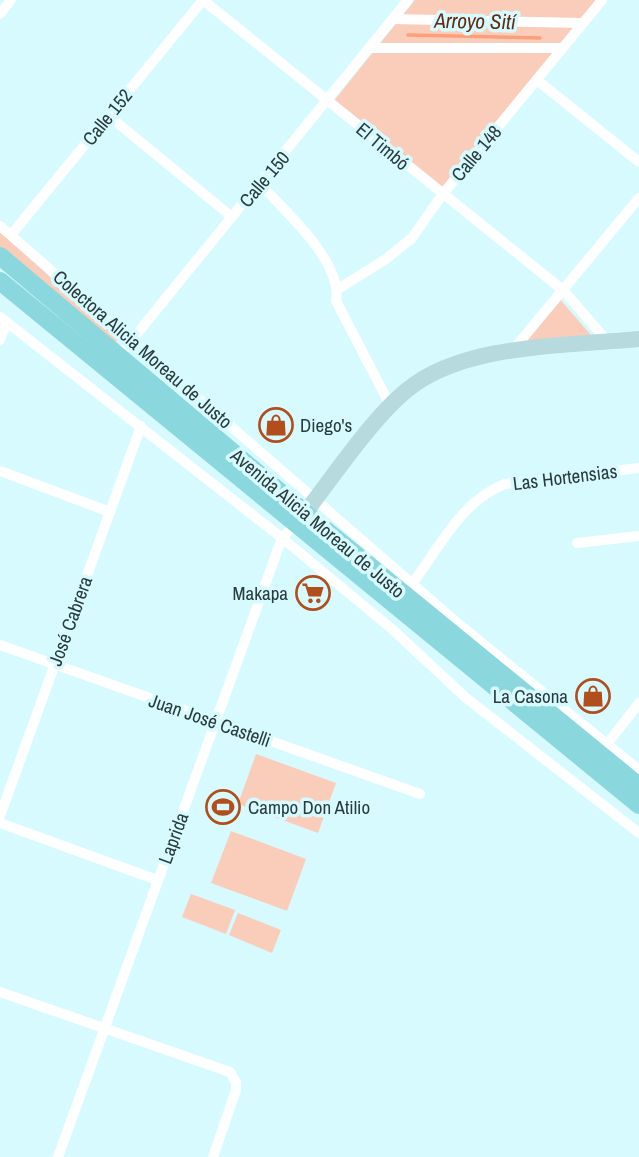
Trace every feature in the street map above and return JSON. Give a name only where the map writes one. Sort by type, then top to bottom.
[{"type":"main road","name":"Avenida Alicia Moreau de Justo","points":[[0,256],[118,357],[639,786]]},
{"type":"main road","name":"Avenida Alicia Moreau de Justo","points":[[0,281],[305,512],[639,805]]},
{"type":"main road","points":[[305,512],[390,405],[408,389],[443,368],[464,359],[511,352],[639,339]]},
{"type":"street","points":[[0,13],[11,0]]},
{"type":"street","name":"El Timbó","points":[[203,0],[564,291],[608,342]]},
{"type":"street","name":"Calle 152","points":[[12,235],[203,0]]},
{"type":"street","name":"Calle 150","points":[[118,357],[408,0]]},
{"type":"street","name":"Calle 148","points":[[338,289],[386,259],[412,238],[442,195],[602,0]]},
{"type":"street","points":[[393,19],[583,23]]},
{"type":"street","points":[[370,48],[563,48]]},
{"type":"street","points":[[537,80],[639,162]]},
{"type":"street","points":[[108,116],[232,217]]},
{"type":"street","points":[[260,184],[318,248],[338,289],[336,301],[390,405]]},
{"type":"street","points":[[511,352],[639,198]]},
{"type":"street","name":"Colectora Alicia Moreau de Justo","points":[[0,226],[134,338],[305,512],[412,584],[639,770]]},
{"type":"street","points":[[0,340],[3,319],[282,538],[392,629],[465,697],[639,833]]},
{"type":"street","name":"José Cabrera","points":[[0,816],[141,426]]},
{"type":"street","name":"Las Hortensias","points":[[412,584],[473,501],[489,490],[505,484],[639,468]]},
{"type":"street","points":[[0,471],[110,512]]},
{"type":"street","name":"Laprida","points":[[58,1157],[282,538],[305,512]]},
{"type":"street","points":[[577,543],[639,536]]},
{"type":"street","name":"Juan José Castelli","points":[[0,645],[420,794]]},
{"type":"street","points":[[607,744],[639,703]]},
{"type":"street","points":[[0,823],[157,880]]},
{"type":"street","points":[[0,992],[230,1072],[236,1082],[236,1090],[213,1157]]},
{"type":"shaded area","points":[[415,0],[597,0],[442,191],[333,102]]},
{"type":"shaded area","points":[[0,232],[119,339],[115,342],[0,247]]},
{"type":"shaded area","points":[[558,297],[597,342],[517,349]]},
{"type":"shaded area","points":[[256,754],[336,783],[318,833],[238,804]]},
{"type":"shaded area","points":[[231,831],[306,859],[287,911],[211,883]]},
{"type":"shaded area","points":[[191,894],[235,910],[226,934],[182,917]]},
{"type":"shaded area","points":[[238,913],[281,930],[272,953],[229,935]]},
{"type":"waterway","name":"Arroyo Sití","points":[[408,35],[540,38]]},
{"type":"place","name":"Diego's","points":[[276,425]]},
{"type":"place","name":"Makapa","points":[[313,593]]},
{"type":"place","name":"La Casona","points":[[593,696]]},
{"type":"place","name":"Campo Don Atilio","points":[[223,807]]}]
